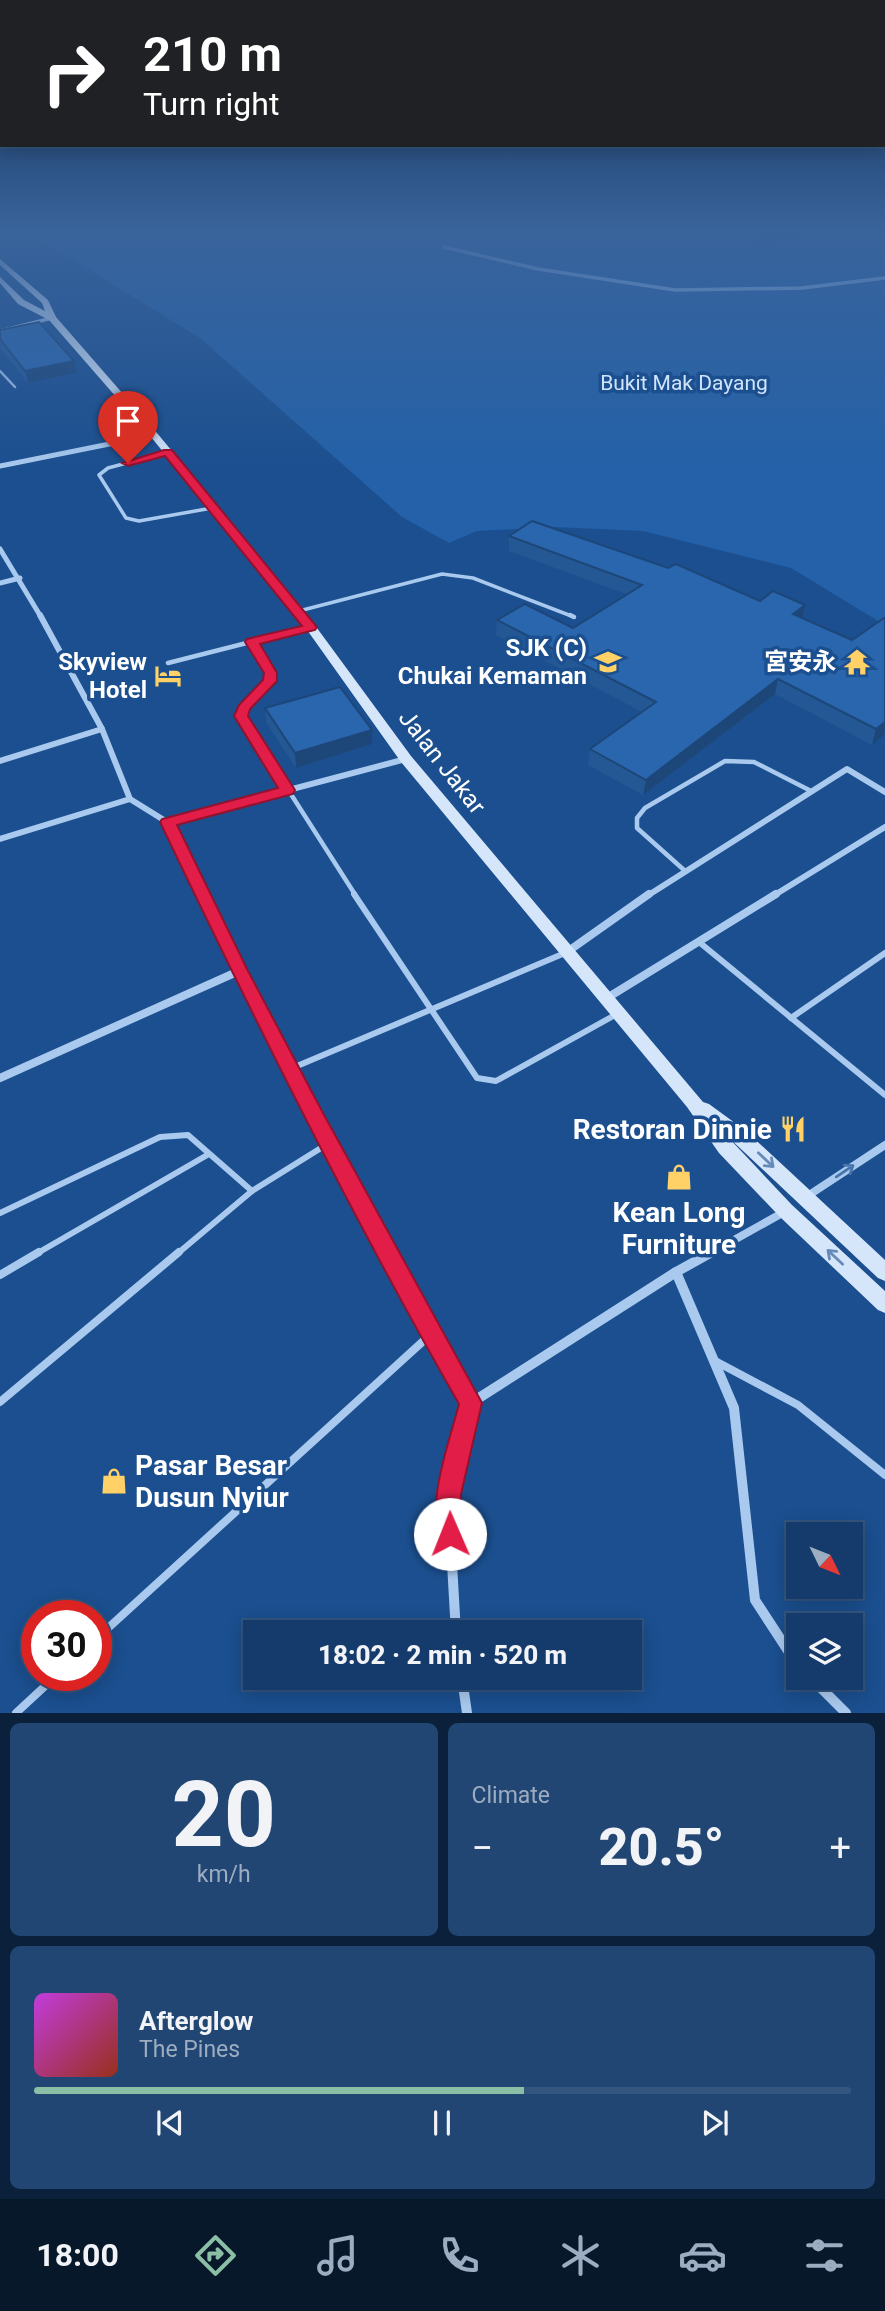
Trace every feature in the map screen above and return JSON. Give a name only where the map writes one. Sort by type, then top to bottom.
[{"type":"main road","name":"Jalan Jakar","points":[[34,309],[52,318]]},
{"type":"main road","name":"Jalan Jakar","points":[[48,309],[52,318],[154,435],[299,611],[406,759],[693,1102],[725,1148],[786,1211],[885,1304]]},
{"type":"main road","name":"Jalan Jakar","points":[[693,1102],[740,1136],[885,1272]]},
{"type":"street","points":[[0,331],[52,318]]},
{"type":"street","points":[[0,466],[154,435]]},
{"type":"street","points":[[0,550],[20,579],[102,729],[130,799],[167,822],[290,1069],[431,1334],[471,1403],[449,1494],[455,1620]]},
{"type":"street","points":[[0,583],[20,579]]},
{"type":"street","points":[[0,761],[102,729]]},
{"type":"street","points":[[167,822],[406,759]]},
{"type":"street","points":[[567,953],[684,870],[847,769],[885,792]]},
{"type":"street","points":[[0,839],[130,799]]},
{"type":"street","points":[[607,998],[885,827]]},
{"type":"street","points":[[0,1078],[239,971]]},
{"type":"street","points":[[806,1198],[885,1145]]},
{"type":"street","points":[[471,1403],[676,1272],[786,1211]]},
{"type":"street","points":[[676,1272],[734,1408],[755,1600],[786,1648]]},
{"type":"street","points":[[464,1690],[467,1713]]},
{"type":"street","points":[[823,1690],[846,1713]]},
{"type":"lane","points":[[0,370],[15,387]]},
{"type":"lane","points":[[168,452],[108,468],[99,475],[126,518],[139,521],[212,508]]},
{"type":"lane","points":[[299,611],[442,573],[473,579],[574,617]]},
{"type":"lane","points":[[168,663],[310,627]]},
{"type":"lane","points":[[252,642],[271,673],[270,681],[244,708],[241,716],[477,1078],[496,1081],[619,1012]]},
{"type":"lane","points":[[684,870],[637,828],[637,818],[645,808],[725,761],[754,762],[811,791]]},
{"type":"lane","points":[[699,942],[885,1096]]},
{"type":"lane","points":[[290,1069],[567,953]]},
{"type":"lane","points":[[791,1018],[885,953]]},
{"type":"lane","points":[[0,1213],[160,1137],[174,1134],[188,1135],[252,1191]]},
{"type":"lane","points":[[0,1402],[252,1191],[329,1143]]},
{"type":"lane","points":[[0,1275],[209,1154]]},
{"type":"lane","points":[[112,1624],[431,1334]]},
{"type":"lane","points":[[714,1360],[798,1405],[885,1475]]},
{"type":"lane","points":[[16,1713],[40,1691]]},
{"type":"green space","name":"Bukit Mak Dayang","points":[[153,309],[885,309],[885,617],[878,621],[791,568],[643,531],[554,527],[477,531],[449,543],[402,517],[200,338]]},
{"type":"building","points":[[39,322],[74,361],[25,371],[0,339],[0,330]]},
{"type":"building","points":[[532,521],[668,568],[676,564],[760,601],[773,591],[805,605],[793,614],[852,640],[884,618],[885,722],[876,729],[778,679],[646,780],[590,749],[656,702],[497,620],[525,604],[573,628],[642,585],[509,536]]},
{"type":"building","points":[[340,687],[372,730],[295,753],[265,708]]},
{"type":"place","name":"SJK (C) Chukai Kemaman","points":[[608,662]]},
{"type":"place","name":"宮安永","points":[[857,662]]},
{"type":"place","name":"Skyview Hotel","points":[[168,676]]},
{"type":"place","name":"Restoran Dinnie","points":[[793,1129]]},
{"type":"place","name":"Kean Long Furniture","points":[[679,1177]]},
{"type":"place","name":"Pasar Besar Dusun Nyiur","points":[[114,1481]]},
{"type":"route","points":[[128,463],[168,452],[310,627],[252,642],[271,673],[270,681],[244,708],[241,716],[287,790],[167,822],[239,971],[316,1119],[471,1403],[449,1494],[450,1534]]}]
